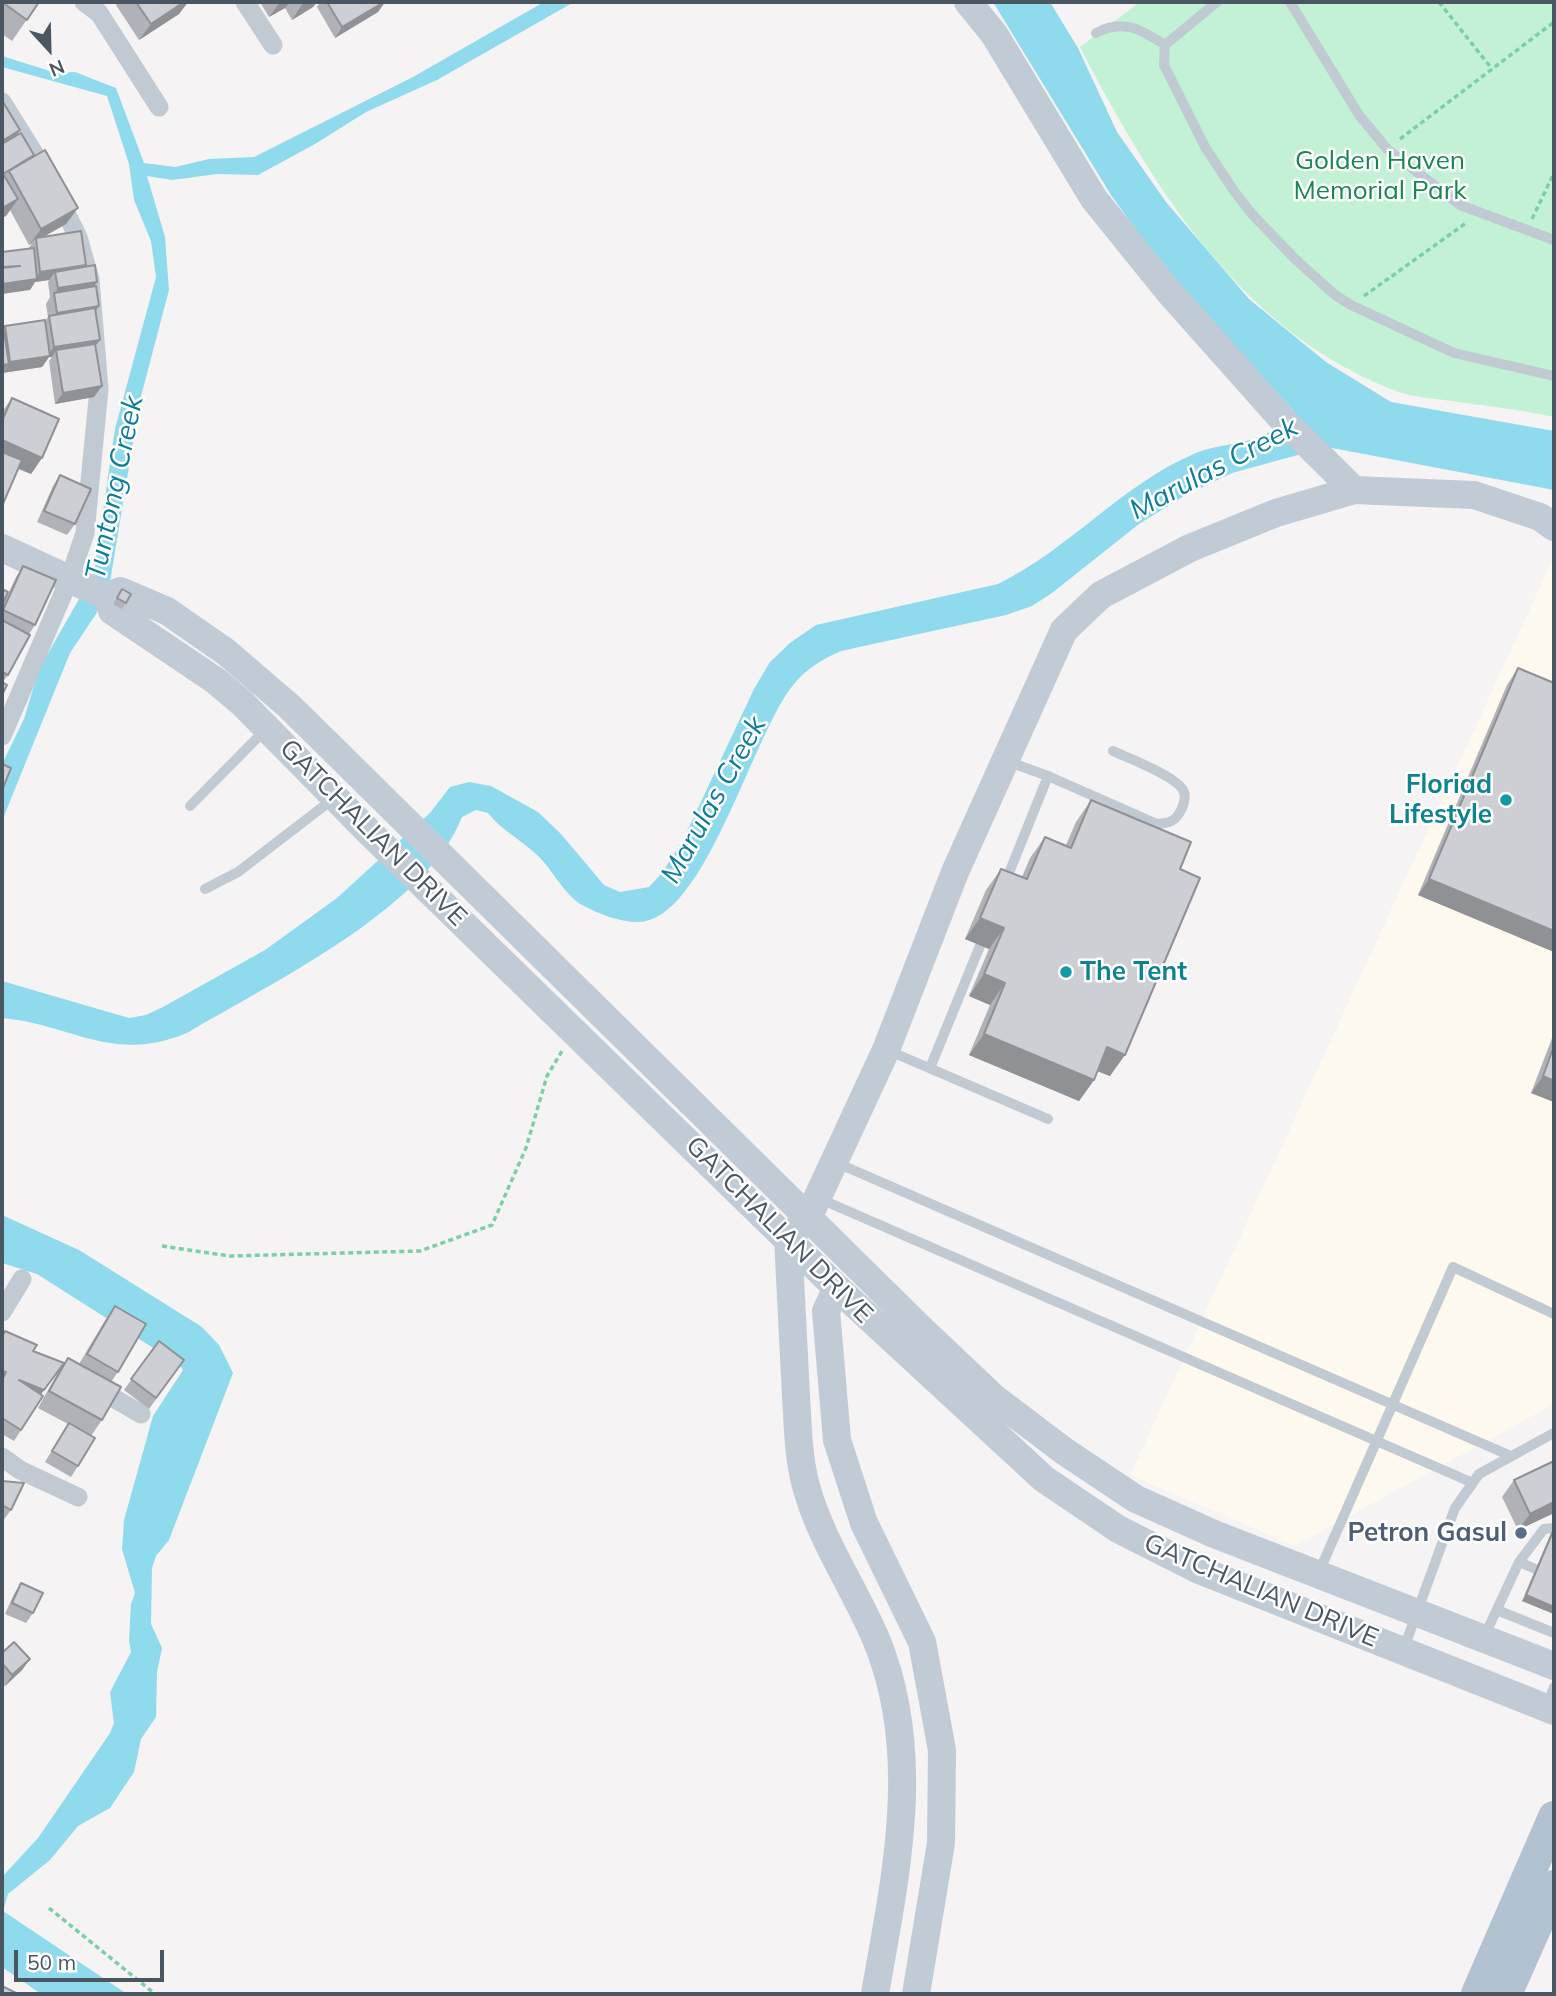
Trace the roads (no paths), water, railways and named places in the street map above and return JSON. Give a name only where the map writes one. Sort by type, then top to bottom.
[{"type":"main road","points":[[1477,1994],[1554,1816]]},
{"type":"main road","points":[[1506,1994],[1541,1926],[1554,1886]]},
{"type":"street","points":[[245,2],[273,45]]},
{"type":"street","points":[[968,2],[994,34],[1094,199],[1170,293],[1283,420],[1354,490]]},
{"type":"street","points":[[97,5],[159,107]]},
{"type":"street","points":[[2,102],[45,171],[78,237],[90,279],[99,389],[96,449],[85,533],[91,589],[2,736]]},
{"type":"street","points":[[875,1994],[898,1857],[902,1815],[901,1749],[884,1660],[819,1524],[806,1485],[799,1448],[788,1238],[813,1208],[886,1050],[955,872],[1064,630],[1101,595],[1190,548],[1276,513],[1354,490],[1474,495],[1540,517],[1554,527]]},
{"type":"street","points":[[2,548],[91,589]]},
{"type":"street","name":"GATCHALIAN DRIVE","points":[[91,589],[120,591],[167,611],[226,652],[290,707],[444,858],[813,1208],[994,1398],[1064,1451],[1136,1499],[1245,1545],[1554,1666]]},
{"type":"street","name":"GATCHALIAN DRIVE","points":[[91,589],[112,611],[216,681],[268,728],[369,832],[837,1288],[1044,1479],[1118,1529],[1199,1570],[1402,1651],[1552,1702]]},
{"type":"street","points":[[150,635],[167,611]]},
{"type":"street","points":[[2,1312],[22,1279]]},
{"type":"street","points":[[837,1288],[826,1311],[837,1440],[864,1523],[922,1642],[942,1750],[944,1796],[941,1843],[916,1994]]},
{"type":"street","points":[[75,1375],[141,1414]]},
{"type":"street","points":[[2,1457],[20,1470],[78,1497]]},
{"type":"street","points":[[1232,1583],[1245,1545]]},
{"type":"lane","points":[[1217,2],[1165,45],[1164,65],[1205,147],[1252,214],[1294,258],[1351,305],[1454,353],[1554,376]]},
{"type":"lane","points":[[1290,2],[1359,115],[1387,149],[1460,205],[1554,240]]},
{"type":"lane","points":[[1096,33],[1114,26],[1134,27],[1165,45]]},
{"type":"lane","points":[[190,806],[268,728]]},
{"type":"lane","points":[[1006,760],[1157,824],[1171,823],[1178,818],[1185,800],[1184,791],[1177,782],[1113,751]]},
{"type":"lane","points":[[1002,891],[1048,776]]},
{"type":"lane","points":[[205,889],[238,872],[336,797]]},
{"type":"lane","points":[[930,1068],[986,929]]},
{"type":"lane","points":[[886,1050],[1048,1119]]},
{"type":"lane","points":[[834,1162],[1511,1456]]},
{"type":"lane","points":[[813,1208],[1473,1483]]},
{"type":"lane","points":[[1319,1574],[1453,1268],[1554,1314]]},
{"type":"lane","points":[[1402,1651],[1455,1508],[1479,1474],[1554,1433]]},
{"type":"lane","points":[[1483,1638],[1519,1562],[1544,1529],[1554,1528]]},
{"type":"lane","points":[[1519,1562],[1554,1577]]},
{"type":"lane","points":[[1497,1610],[1554,1633]]},
{"type":"water","name":"Tuntong Creek","points":[[544,2],[574,2],[437,80],[366,112],[258,175],[217,174],[172,180],[147,176],[165,237],[169,290],[140,400],[110,582],[96,614],[70,653],[2,821],[2,764],[24,719],[39,669],[94,573],[115,429],[156,277],[151,241],[134,200],[129,164],[107,96],[2,67],[2,56],[56,73],[75,72],[116,88],[144,163],[175,167],[209,159],[254,157],[413,77]]},
{"type":"water","name":"Marulas Creek","points":[[993,2],[1050,2],[1078,48],[1117,132],[1166,202],[1249,299],[1326,362],[1391,402],[1554,431],[1554,490],[1327,447],[1232,473],[1184,496],[1139,524],[1032,606],[1006,615],[841,651],[810,669],[794,684],[778,708],[706,859],[685,892],[662,914],[631,922],[609,917],[582,905],[569,894],[536,854],[488,813],[476,810],[462,817],[443,851],[416,883],[381,913],[301,967],[187,1033],[160,1042],[114,1044],[2,1018],[2,981],[129,1018],[146,1015],[163,1007],[265,950],[337,898],[430,813],[450,787],[469,782],[491,786],[538,812],[561,834],[604,885],[620,892],[649,887],[662,873],[683,840],[754,689],[770,662],[790,643],[816,625],[998,584],[1049,553],[1169,466],[1205,450],[1256,438],[1282,422],[1293,410],[1200,310],[1146,244],[1111,195]]},
{"type":"water","points":[[2,1215],[79,1250],[202,1327],[219,1345],[233,1373],[169,1540],[156,1556],[152,1568],[151,1624],[162,1648],[157,1672],[156,1717],[141,1739],[134,1772],[110,1808],[78,1826],[50,1860],[8,1894],[3,1911],[127,1994],[41,1994],[2,1967],[2,1877],[38,1838],[110,1733],[114,1723],[110,1692],[131,1652],[131,1604],[135,1593],[122,1549],[124,1520],[153,1416],[183,1370],[180,1365],[37,1274],[2,1263]]},
{"type":"place","name":"Floriad Lifestyle","points":[[1506,800]]},
{"type":"place","name":"The Tent","points":[[1066,972]]},
{"type":"place","name":"Petron Gasul","points":[[1521,1533]]},
{"type":"park label","name":"Golden Haven Memorial Park","points":[[1380,176]]}]
